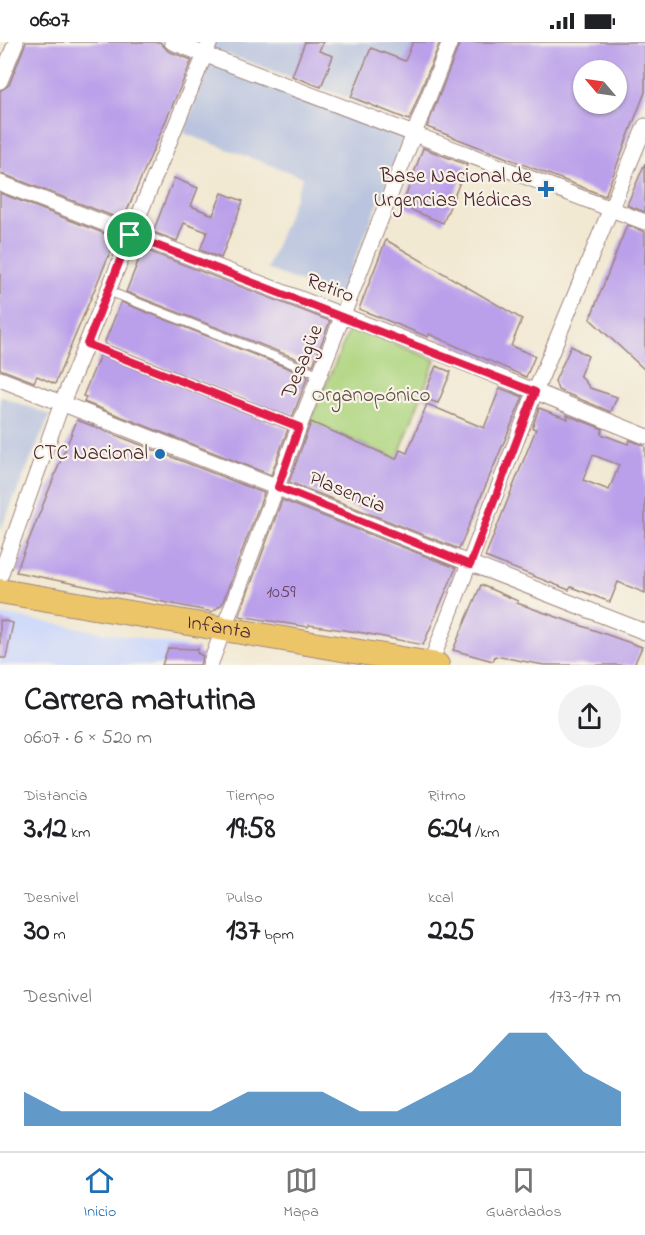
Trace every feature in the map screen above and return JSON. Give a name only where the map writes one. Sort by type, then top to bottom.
[{"type":"main road","name":"Infanta","points":[[0,591],[225,627],[433,665]]},
{"type":"street","points":[[0,81],[16,42]]},
{"type":"street","points":[[171,42],[207,49],[645,222]]},
{"type":"street","name":"Desagüe","points":[[210,665],[299,427],[450,42]]},
{"type":"street","points":[[0,576],[63,403],[207,49]]},
{"type":"street","points":[[433,665],[535,392],[645,126]]},
{"type":"street","name":"Retiro","points":[[0,183],[645,436]]},
{"type":"street","name":"Plasencia","points":[[0,379],[645,632]]},
{"type":"lane","points":[[108,291],[321,375]]},
{"type":"lane","points":[[87,344],[299,427]]},
{"type":"shaded area","points":[[214,42],[438,42],[407,119],[211,48]]},
{"type":"shaded area","points":[[210,63],[406,136],[339,297],[267,269],[303,177],[184,133]]},
{"type":"shaded area","points":[[0,396],[50,415],[0,531]]},
{"type":"shaded area","points":[[0,614],[198,649],[192,665],[0,665]]},
{"type":"green space","name":"Organopónico","points":[[351,326],[435,360],[397,459],[310,422]]},
{"type":"building","points":[[26,42],[160,42],[168,51],[192,60],[123,220],[0,173],[0,91],[9,85]]},
{"type":"building","points":[[305,42],[323,42],[319,51],[333,56],[321,87],[292,76]]},
{"type":"building","points":[[413,42],[440,42],[409,120],[351,97],[371,48],[405,61]]},
{"type":"building","points":[[460,42],[645,42],[645,92],[605,196],[427,127]]},
{"type":"building","points":[[423,148],[467,165],[443,223],[402,206]]},
{"type":"building","points":[[645,163],[645,212],[627,205]]},
{"type":"building","points":[[174,178],[198,188],[191,206],[213,215],[222,193],[243,201],[221,258],[200,250],[207,232],[184,223],[177,241],[153,232]]},
{"type":"building","points":[[0,193],[116,238],[55,384],[37,376],[34,382],[0,369]]},
{"type":"building","points":[[627,225],[645,232],[645,370],[590,319]]},
{"type":"building","points":[[386,240],[522,319],[511,346],[535,356],[526,377],[429,334],[428,337],[359,309]]},
{"type":"building","points":[[143,249],[330,321],[313,365],[126,292]]},
{"type":"building","points":[[121,302],[308,376],[292,418],[104,344]]},
{"type":"building","points":[[571,346],[588,356],[580,375],[590,388],[617,397],[611,412],[558,390],[555,381]]},
{"type":"building","points":[[100,355],[288,429],[271,475],[84,402],[86,397],[83,396]]},
{"type":"building","points":[[436,366],[451,372],[438,403],[423,398]]},
{"type":"building","points":[[500,388],[523,397],[459,549],[289,482],[311,422],[396,459],[400,450],[407,453],[427,404],[484,428]]},
{"type":"building","points":[[539,408],[568,419],[567,415],[603,429],[601,434],[628,444],[630,440],[645,446],[645,593],[618,582],[610,602],[571,587],[569,590],[485,557],[536,429],[532,428]],"holes":[[[593,455],[619,465],[609,490],[583,480]]]},
{"type":"building","points":[[77,420],[264,493],[222,604],[212,612],[16,572]]},
{"type":"building","points":[[282,500],[456,568],[423,645],[364,633],[239,616]]},
{"type":"building","points":[[481,585],[518,601],[517,603],[642,647],[634,665],[544,665],[495,656],[493,661],[453,650]]},
{"type":"building","points":[[0,620],[13,623],[6,658],[0,658]]},
{"type":"building","points":[[168,648],[198,649],[197,653],[203,656],[200,665],[162,665]]},
{"type":"place","name":"Base Nacional de Urgencias Médicas","points":[[546,189]]},
{"type":"place","name":"CTC Nacional","points":[[160,454]]},
{"type":"route","points":[[130,235],[435,351],[535,392],[470,565],[278,487],[299,427],[87,344],[130,235]]}]
